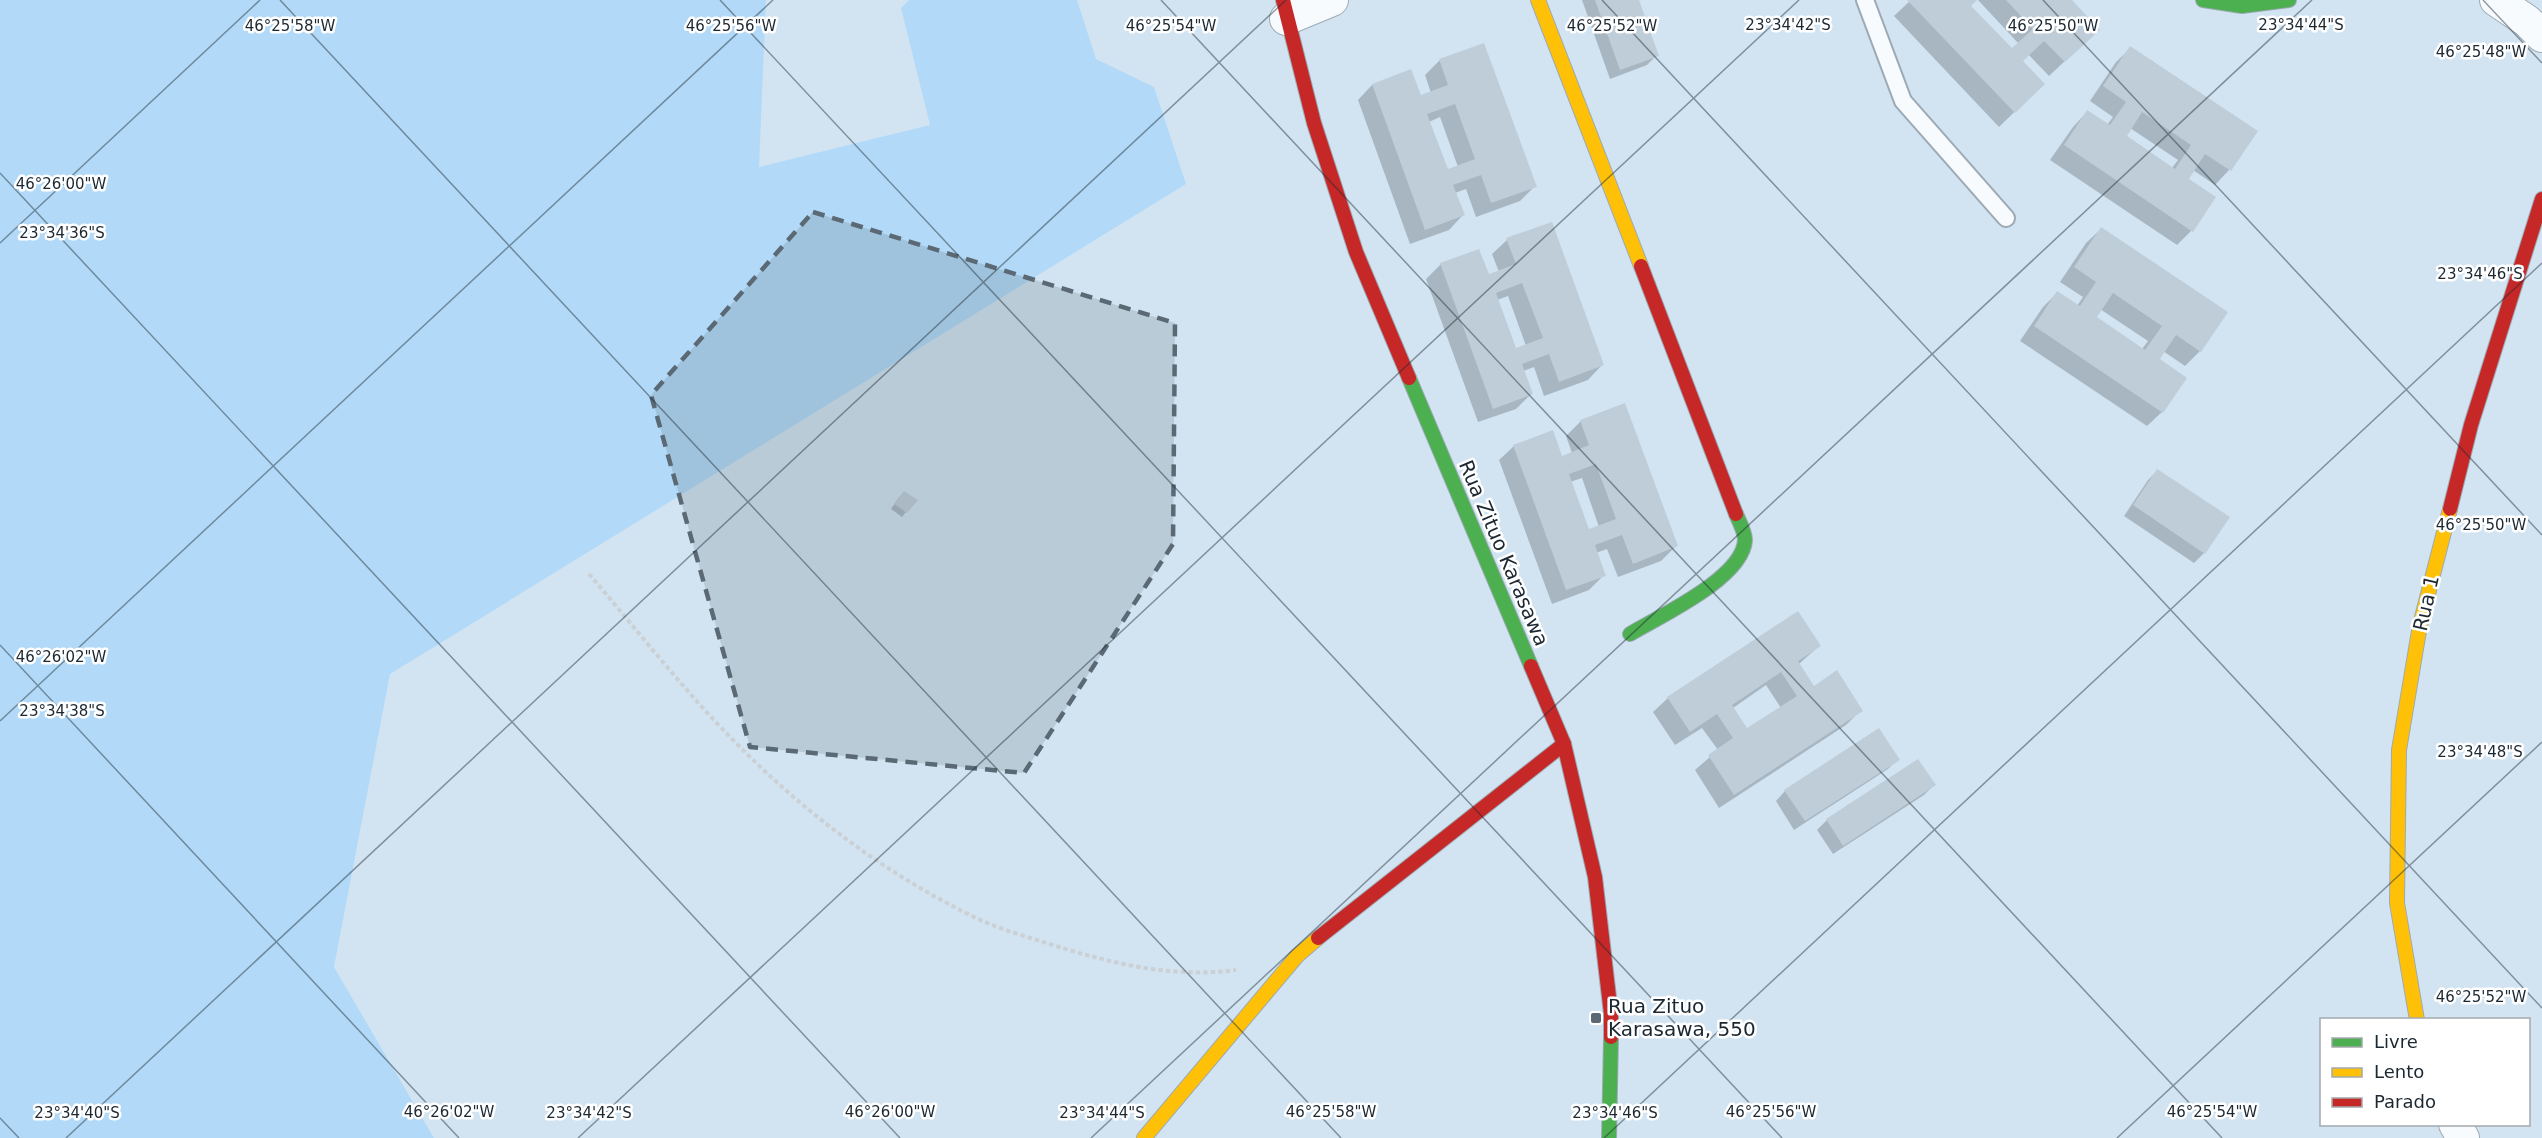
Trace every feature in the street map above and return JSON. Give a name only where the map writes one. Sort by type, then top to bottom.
[{"type":"street","points":[[1285,9],[1332,0]]},
{"type":"street","points":[[1538,0],[1745,537],[1738,559],[1726,571],[1692,596],[1630,634]]},
{"type":"street","points":[[2204,0],[2242,6],[2289,0]]},
{"type":"street","points":[[2496,0],[2528,21],[2542,36]]},
{"type":"street","name":"Rua Zituo Karasawa","points":[[1285,9],[1314,123],[1356,252],[1564,744],[1595,877],[1611,1014],[1609,1138]]},
{"type":"street","name":"Rua 1","points":[[2417,1018],[2397,903],[2399,750],[2420,625],[2470,425],[2542,199]]},
{"type":"street","points":[[1144,1138],[1296,956],[1343,916],[1564,744]]},
{"type":"lane","points":[[1864,0],[1903,101],[2006,218]]},
{"type":"path","points":[[589,574],[704,709],[789,794],[872,858],[925,891],[974,917],[1022,935],[1136,967],[1172,972],[1219,972],[1268,965],[1296,956]]},
{"type":"highlighted area","points":[[813,212],[1175,323],[1173,544],[1024,773],[750,747],[651,395]]},
{"type":"shaded area","points":[[0,0],[766,0],[759,167],[930,125],[901,8],[909,0],[1077,0],[1096,59],[1154,87],[1186,184],[390,674],[334,967],[434,1138],[0,1138]]},
{"type":"building","points":[[1595,0],[1639,0],[1659,56],[1620,70]]},
{"type":"building","points":[[1907,0],[1977,0],[1971,6],[2012,48],[2033,29],[2006,0],[2072,0],[2100,30],[2065,62],[2044,41],[2023,61],[2045,84],[2015,113]]},
{"type":"building","points":[[1484,43],[1537,187],[1491,203],[1481,175],[1453,185],[1465,215],[1425,230],[1372,84],[1411,69],[1421,95],[1448,85],[1439,59]],"holes":[[[1455,104],[1475,159],[1448,169],[1427,114]]]},
{"type":"building","points":[[2130,46],[2258,131],[2231,171],[2205,154],[2189,179],[2216,197],[2193,232],[2064,145],[2087,110],[2110,125],[2126,102],[2103,86]],"holes":[[[2142,112],[2191,145],[2175,169],[2127,136]]]},
{"type":"building","points":[[1552,222],[1604,365],[1559,382],[1549,354],[1522,364],[1533,394],[1493,409],[1440,263],[1479,249],[1489,274],[1516,264],[1506,238]],"holes":[[[1522,283],[1543,338],[1516,348],[1496,293]]]},
{"type":"building","points":[[2101,227],[2228,312],[2201,352],[2176,335],[2160,359],[2187,378],[2163,413],[2034,326],[2057,291],[2080,306],[2096,282],[2074,267]],"holes":[[[2113,293],[2162,326],[2145,350],[2097,317]]]},
{"type":"building","points":[[1625,403],[1678,546],[1633,564],[1622,535],[1595,545],[1606,576],[1566,590],[1513,445],[1553,430],[1562,456],[1589,445],[1580,420]],"holes":[[[1596,464],[1616,519],[1589,529],[1569,474]]]},
{"type":"building","points":[[2157,469],[2230,517],[2205,554],[2133,505]]},
{"type":"building","points":[[904,491],[918,500],[907,513],[894,504]]},
{"type":"building","points":[[1798,611],[1821,646],[1798,661],[1814,686],[1837,670],[1863,711],[1734,795],[1708,755],[1733,738],[1717,714],[1690,732],[1667,697]],"holes":[[[1781,672],[1797,696],[1747,728],[1732,705]]]},
{"type":"building","points":[[1879,728],[1900,760],[1805,821],[1784,790]]},
{"type":"building","points":[[1918,759],[1936,785],[1843,846],[1826,819]]},
{"type":"traffic: fast","points":[[2203,0],[2242,6],[2289,0]]},
{"type":"traffic: fast","points":[[1409,378],[1531,666]]},
{"type":"traffic: fast","points":[[1630,634],[1698,594],[1716,582],[1730,568],[1741,554],[1745,540],[1736,514]]},
{"type":"traffic: fast","points":[[1609,1138],[1611,1037]]},
{"type":"traffic: slow","points":[[1538,0],[1641,266]]},
{"type":"traffic: slow","points":[[2417,1018],[2397,903],[2399,750],[2420,625],[2450,509]]},
{"type":"traffic: slow","points":[[1144,1138],[1297,956],[1318,938]]},
{"type":"traffic: jam","points":[[1283,0],[1314,123],[1356,252],[1409,378]]},
{"type":"traffic: jam","points":[[2450,509],[2471,425],[2542,199]]},
{"type":"traffic: jam","points":[[1641,266],[1736,514]]},
{"type":"traffic: jam","points":[[1531,666],[1564,744],[1595,877],[1611,1014],[1611,1037]]},
{"type":"traffic: jam","points":[[1318,938],[1564,744]]},
{"type":"place","name":"Rua Zituo Karasawa, 550","points":[[1596,1018]]}]
